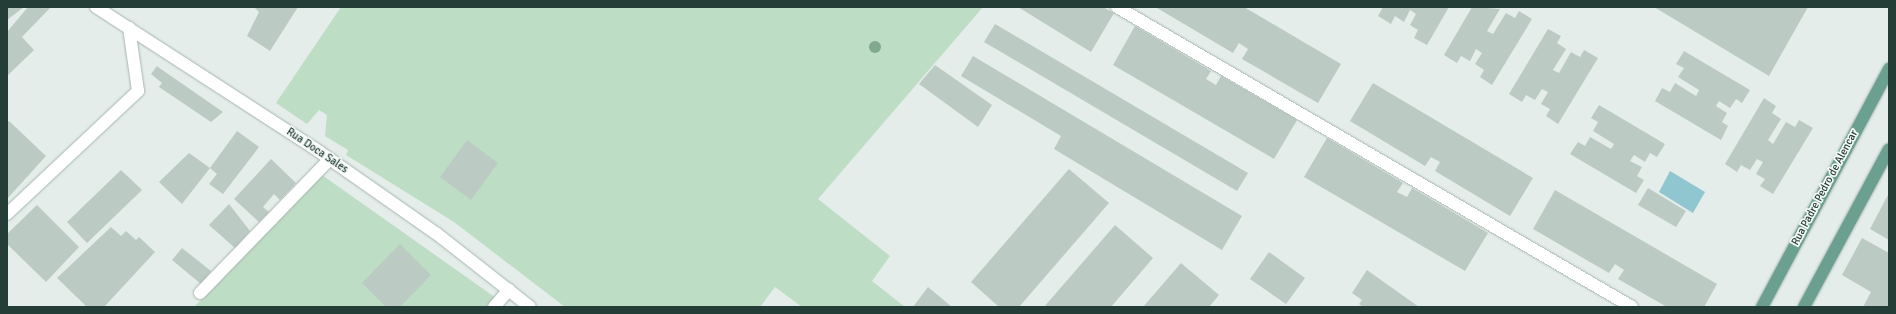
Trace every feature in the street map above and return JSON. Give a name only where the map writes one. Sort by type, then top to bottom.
[{"type":"main road","name":"Rua Padre Pedro de Alencar","points":[[1762,307],[1889,68]]},
{"type":"main road","points":[[1804,307],[1889,149]]},
{"type":"street","name":"Rua Doca Sales","points":[[96,7],[330,159],[437,234],[530,307]]},
{"type":"street","points":[[1117,7],[1632,307]]},
{"type":"street","points":[[7,214],[138,91],[129,28]]},
{"type":"street","points":[[200,293],[330,159]]},
{"type":"street","points":[[494,307],[509,290]]},
{"type":"green space","points":[[341,7],[983,7],[818,199],[890,256],[872,281],[905,307],[802,307],[775,287],[760,307],[565,307],[454,222],[346,155],[348,150],[325,136],[327,115],[319,110],[307,124],[276,103]]},
{"type":"green space","points":[[322,175],[496,298],[487,307],[194,307]]},
{"type":"water","points":[[1670,171],[1705,192],[1693,213],[1659,192]]},
{"type":"building","points":[[7,7],[24,7],[7,20]]},
{"type":"building","points":[[28,7],[51,7],[22,37],[34,50],[7,76],[7,32]]},
{"type":"building","points":[[254,7],[298,7],[270,51],[247,36],[259,12]]},
{"type":"building","points":[[1018,7],[1103,7],[1114,13],[1091,52]]},
{"type":"building","points":[[1244,7],[1341,64],[1318,103],[1242,59],[1248,49],[1239,43],[1233,53],[1157,8]]},
{"type":"building","points":[[1383,7],[1449,7],[1427,45],[1414,38],[1418,30],[1410,25],[1416,14],[1410,10],[1404,22],[1395,16],[1391,24],[1378,16]]},
{"type":"building","points":[[1472,7],[1500,9],[1487,31],[1493,34],[1506,13],[1515,18],[1519,11],[1532,19],[1492,85],[1480,77],[1484,70],[1475,64],[1482,53],[1476,49],[1470,61],[1461,56],[1457,63],[1444,55]]},
{"type":"building","points":[[1654,7],[1808,7],[1769,76]]},
{"type":"building","points":[[995,24],[1248,173],[1237,191],[984,42]]},
{"type":"building","points":[[1135,26],[1211,71],[1206,79],[1216,85],[1221,76],[1297,120],[1274,159],[1113,65]]},
{"type":"building","points":[[1548,29],[1561,36],[1557,43],[1566,49],[1553,70],[1559,73],[1571,52],[1580,57],[1584,50],[1598,58],[1558,124],[1546,116],[1550,109],[1541,104],[1548,92],[1542,89],[1535,100],[1526,95],[1522,102],[1509,94]]},
{"type":"building","points":[[1684,51],[1750,90],[1742,103],[1736,99],[1730,108],[1719,101],[1716,106],[1727,113],[1722,122],[1728,126],[1721,140],[1655,101],[1662,88],[1670,92],[1675,83],[1696,96],[1699,90],[1678,77],[1684,68],[1676,64]]},
{"type":"building","points":[[973,56],[1242,216],[1222,250],[1054,149],[1061,136],[961,76]]},
{"type":"building","points":[[935,65],[992,105],[978,127],[919,84]]},
{"type":"building","points":[[157,66],[223,112],[211,122],[159,87],[162,83],[151,74]]},
{"type":"building","points":[[1373,83],[1533,178],[1510,216],[1435,171],[1440,162],[1431,157],[1425,166],[1350,121]]},
{"type":"building","points":[[1764,98],[1776,106],[1772,113],[1781,119],[1768,140],[1773,144],[1786,122],[1795,127],[1799,120],[1813,128],[1773,194],[1760,186],[1765,179],[1756,174],[1763,162],[1757,159],[1750,170],[1741,165],[1737,172],[1725,164]]},
{"type":"building","points":[[1599,105],[1665,144],[1657,157],[1650,153],[1645,162],[1634,155],[1630,161],[1642,167],[1637,176],[1644,180],[1636,193],[1570,154],[1578,142],[1585,146],[1590,137],[1611,149],[1614,144],[1593,131],[1598,122],[1591,118]]},
{"type":"building","points":[[9,121],[46,156],[7,199],[7,123]]},
{"type":"building","points":[[237,131],[259,147],[223,194],[209,184],[217,174],[210,168]]},
{"type":"building","points":[[1327,138],[1403,183],[1397,192],[1407,197],[1412,188],[1488,233],[1465,271],[1304,177]]},
{"type":"building","points":[[467,140],[498,163],[471,200],[440,177]]},
{"type":"building","points":[[189,153],[210,168],[182,204],[159,182]]},
{"type":"building","points":[[271,159],[296,183],[280,200],[274,194],[263,207],[269,212],[259,222],[234,199]]},
{"type":"building","points":[[1069,169],[1109,203],[1019,307],[999,307],[971,282]]},
{"type":"building","points":[[121,170],[142,190],[87,243],[67,222]]},
{"type":"building","points":[[1648,188],[1686,211],[1676,227],[1638,205]]},
{"type":"building","points":[[1555,190],[1717,284],[1704,307],[1667,307],[1618,279],[1624,270],[1615,264],[1609,273],[1533,229]]},
{"type":"building","points":[[1889,193],[1889,240],[1870,229]]},
{"type":"building","points":[[229,204],[250,231],[235,248],[209,225]]},
{"type":"building","points":[[37,205],[79,247],[46,282],[7,244],[7,234]]},
{"type":"building","points":[[1115,225],[1153,258],[1111,307],[1044,307]]},
{"type":"building","points":[[111,227],[121,236],[126,231],[136,240],[139,237],[155,252],[104,307],[87,307],[57,278]]},
{"type":"building","points":[[1862,238],[1889,253],[1889,307],[1863,307],[1871,292],[1842,275]]},
{"type":"building","points":[[400,244],[431,275],[400,307],[386,307],[362,283]]},
{"type":"building","points":[[182,248],[211,271],[201,284],[172,260]]},
{"type":"building","points":[[1269,252],[1305,278],[1286,304],[1250,279]]},
{"type":"building","points":[[1181,263],[1219,295],[1209,307],[1143,307]]},
{"type":"building","points":[[1367,270],[1419,307],[1363,307],[1359,304],[1362,300],[1352,293]]},
{"type":"building","points":[[928,287],[952,307],[913,307]]}]
